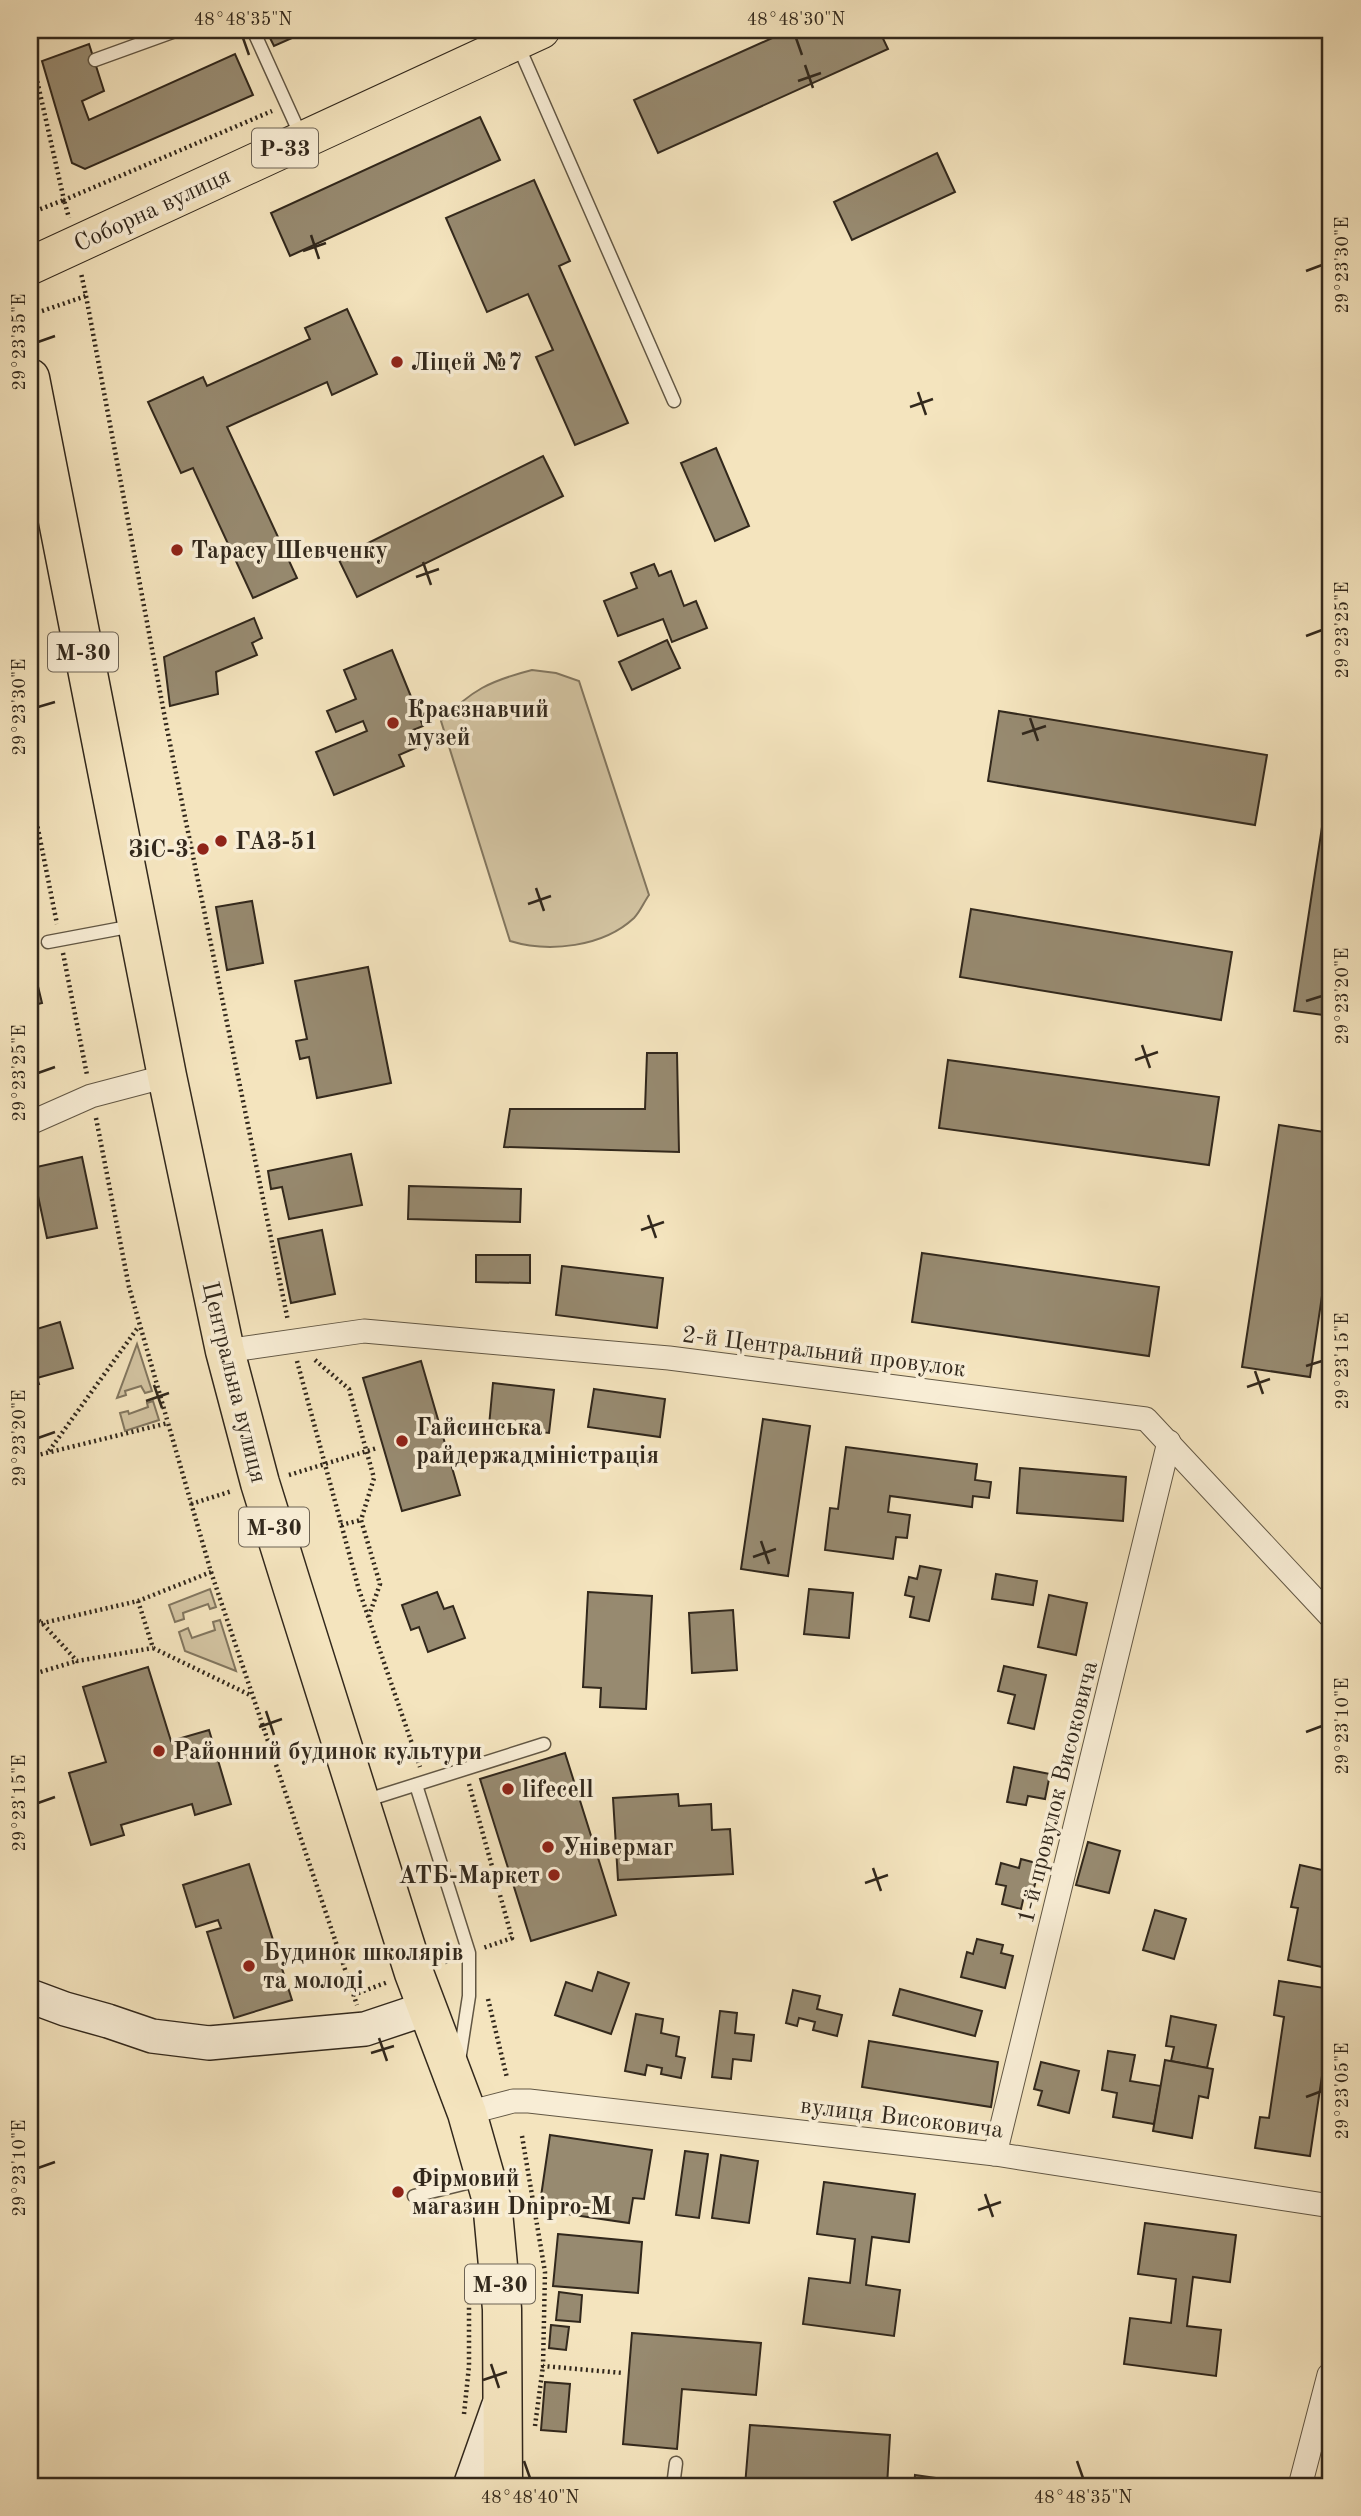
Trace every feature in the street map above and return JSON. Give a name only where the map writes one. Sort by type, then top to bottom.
[{"type":"highway","name":"Центральна вулиця","points":[[30,378],[167,1076],[225,1351],[260,1483],[428,2008],[462,2097],[492,2201],[500,2277],[503,2392]]},
{"type":"highway","name":"М-30","points":[[503,2392],[503,2486]]},
{"type":"main road","name":"Соборна вулиця","points":[[30,266],[528,35]]},
{"type":"street","points":[[30,1123],[91,1096],[167,1076]]},
{"type":"street","name":"2-й Центральний провулок","points":[[225,1351],[294,1349],[364,1331],[669,1358],[1146,1419],[1331,1618]]},
{"type":"street","name":"1-й провулок Високовича","points":[[995,2154],[1169,1442]]},
{"type":"street","points":[[30,1996],[65,2010],[152,2036],[209,2043],[365,2029],[428,2008]]},
{"type":"street","name":"вулиця Високовича","points":[[462,2097],[529,2101],[995,2154],[1331,2206]]},
{"type":"street","points":[[1300,2486],[1330,2373]]},
{"type":"street","name":"Центральна вулиця","points":[[470,2486],[503,2392]]},
{"type":"lane","points":[[94,60],[178,30]]},
{"type":"lane","points":[[253,30],[302,140]]},
{"type":"lane","points":[[528,35],[674,401]]},
{"type":"lane","points":[[48,942],[137,926]]},
{"type":"lane","points":[[361,1802],[544,1744]]},
{"type":"lane","points":[[421,1783],[469,1953],[462,2097]]},
{"type":"lane","points":[[414,2196],[486,2178]]},
{"type":"lane","points":[[673,2486],[676,2463]]},
{"type":"path","points":[[30,50],[70,222]]},
{"type":"path","points":[[30,213],[287,105]]},
{"type":"path","points":[[79,265],[167,729],[294,1349],[341,1525],[421,1783]]},
{"type":"path","points":[[42,311],[86,296]]},
{"type":"path","points":[[91,1096],[139,1326],[191,1504],[251,1695],[283,1781],[365,2029]]},
{"type":"path","points":[[48,1451],[139,1326]]},
{"type":"path","points":[[294,1349],[309,1355],[349,1389],[374,1478],[361,1520],[380,1584],[368,1617]]},
{"type":"path","points":[[30,1457],[168,1423]]},
{"type":"path","points":[[288,1475],[377,1448]]},
{"type":"path","points":[[191,1504],[232,1491]]},
{"type":"path","points":[[341,1525],[361,1520]]},
{"type":"path","points":[[30,1626],[138,1601],[211,1572]]},
{"type":"path","points":[[138,1601],[153,1648]]},
{"type":"path","points":[[30,1614],[77,1661]]},
{"type":"path","points":[[30,1675],[77,1661],[153,1648],[251,1695]]},
{"type":"path","points":[[445,1962],[512,1938],[465,1769]]},
{"type":"path","points":[[353,1995],[393,1980]]},
{"type":"path","points":[[486,1990],[507,2078]]},
{"type":"path","points":[[522,2136],[545,2272],[543,2366],[534,2431]]},
{"type":"path","points":[[464,2418],[469,2366],[469,2302]]},
{"type":"path","points":[[543,2366],[622,2373]]},
{"type":"shaded area","points":[[532,670],[556,673],[579,681],[649,895],[636,916],[621,928],[607,936],[575,945],[541,947],[510,941],[441,721],[482,688]]},
{"type":"shaded area","points":[[137,1344],[152,1391],[145,1393],[141,1386],[125,1391],[126,1395],[117,1398]]},
{"type":"shaded area","points":[[153,1401],[159,1420],[125,1431],[120,1413],[128,1411],[129,1414],[148,1407],[147,1403]]},
{"type":"shaded area","points":[[210,1589],[216,1607],[210,1609],[208,1604],[183,1613],[184,1619],[175,1622],[169,1605]]},
{"type":"shaded area","points":[[220,1620],[236,1671],[185,1651],[179,1632],[188,1628],[192,1638],[215,1630],[213,1622]]},
{"type":"building","points":[[266,30],[310,30],[274,46]]},
{"type":"building","points":[[790,30],[879,30],[888,49],[658,153],[634,100]]},
{"type":"building","points":[[89,44],[104,91],[82,101],[89,120],[235,54],[253,95],[85,169],[72,163],[42,61]]},
{"type":"building","points":[[480,117],[500,160],[290,256],[271,213]]},
{"type":"building","points":[[937,153],[955,192],[852,240],[834,202]]},
{"type":"building","points":[[534,180],[570,261],[559,266],[628,423],[575,445],[536,357],[553,350],[528,294],[487,312],[446,218]]},
{"type":"building","points":[[347,309],[377,374],[332,395],[327,382],[227,427],[297,578],[253,598],[193,468],[181,473],[148,402],[203,377],[207,386],[310,339],[305,328]]},
{"type":"building","points":[[716,448],[749,526],[715,541],[681,463]]},
{"type":"building","points":[[543,456],[563,496],[357,597],[338,558]]},
{"type":"building","points":[[654,564],[659,576],[671,571],[684,606],[696,601],[707,628],[672,642],[663,619],[618,636],[604,601],[637,588],[631,573]]},
{"type":"building","points":[[254,618],[262,638],[252,643],[257,655],[216,672],[218,694],[170,706],[164,657]]},
{"type":"building","points":[[667,640],[680,668],[632,690],[619,662]]},
{"type":"building","name":"Краєзнавчий музей","points":[[392,650],[423,726],[413,730],[420,746],[399,755],[404,766],[334,795],[316,752],[367,731],[363,721],[336,732],[327,711],[356,699],[344,670]]},
{"type":"building","points":[[999,711],[1267,755],[1255,825],[988,781]]},
{"type":"building","points":[[1331,768],[1331,1016],[1294,1011]]},
{"type":"building","points":[[252,901],[263,963],[227,970],[216,907]]},
{"type":"building","points":[[971,909],[1232,952],[1221,1020],[960,977]]},
{"type":"building","points":[[30,945],[35,967],[30,968]]},
{"type":"building","points":[[368,967],[391,1083],[317,1098],[309,1057],[300,1059],[296,1041],[307,1039],[295,981]]},
{"type":"building","points":[[35,974],[42,1003],[30,1006],[30,975]]},
{"type":"building","points":[[647,1053],[677,1053],[679,1152],[504,1147],[510,1109],[645,1109]]},
{"type":"building","points":[[948,1060],[1219,1097],[1209,1165],[939,1128]]},
{"type":"building","points":[[1279,1125],[1331,1133],[1331,1235],[1310,1377],[1242,1367]]},
{"type":"building","points":[[351,1154],[362,1205],[289,1219],[282,1187],[271,1189],[268,1171]]},
{"type":"building","points":[[82,1157],[97,1228],[47,1238],[32,1168]]},
{"type":"building","points":[[409,1186],[521,1189],[520,1222],[408,1219]]},
{"type":"building","points":[[322,1230],[335,1294],[291,1303],[278,1239]]},
{"type":"building","points":[[922,1253],[1159,1287],[1149,1356],[912,1322]]},
{"type":"building","points":[[476,1255],[530,1255],[530,1283],[476,1282]]},
{"type":"building","points":[[562,1266],[663,1278],[657,1328],[556,1315]]},
{"type":"building","points":[[60,1322],[73,1368],[37,1378],[39,1384],[30,1387],[30,1331]]},
{"type":"building","points":[[421,1361],[460,1495],[402,1511],[363,1378]]},
{"type":"building","points":[[493,1383],[554,1390],[549,1433],[489,1426]]},
{"type":"building","points":[[594,1389],[665,1399],[660,1437],[588,1427]]},
{"type":"building","points":[[763,1419],[810,1426],[788,1576],[741,1569]]},
{"type":"building","points":[[846,1447],[977,1464],[975,1480],[991,1482],[989,1498],[973,1496],[972,1507],[890,1496],[888,1512],[910,1515],[907,1538],[896,1537],[893,1559],[825,1550],[830,1508],[838,1509]]},
{"type":"building","points":[[1020,1468],[1126,1477],[1123,1521],[1017,1513]]},
{"type":"building","points":[[920,1566],[941,1570],[929,1621],[910,1617],[914,1597],[905,1595],[909,1577],[917,1579]]},
{"type":"building","points":[[996,1574],[1037,1581],[1033,1605],[992,1599]]},
{"type":"building","points":[[809,1589],[853,1593],[849,1638],[804,1634]]},
{"type":"building","points":[[437,1592],[444,1609],[453,1606],[465,1638],[428,1652],[419,1627],[411,1630],[402,1605]]},
{"type":"building","points":[[588,1592],[652,1596],[646,1709],[600,1707],[601,1688],[583,1687]]},
{"type":"building","points":[[1049,1595],[1087,1603],[1076,1655],[1038,1647]]},
{"type":"building","points":[[733,1610],[737,1670],[692,1673],[689,1613]]},
{"type":"building","points":[[1004,1666],[1046,1675],[1034,1729],[1008,1723],[1015,1695],[998,1691]]},
{"type":"building","name":"Районний будинок культури","points":[[148,1667],[171,1741],[209,1730],[231,1804],[195,1815],[192,1804],[121,1825],[124,1835],[91,1845],[69,1773],[106,1762],[83,1687]]},
{"type":"building","name":"Універмаг","points":[[565,1753],[616,1915],[531,1941],[480,1779]]},
{"type":"building","points":[[1014,1767],[1050,1774],[1045,1799],[1028,1796],[1026,1805],[1007,1802]]},
{"type":"building","points":[[678,1794],[679,1806],[711,1804],[712,1830],[730,1829],[733,1874],[618,1880],[613,1798]]},
{"type":"building","points":[[1088,1842],[1120,1851],[1109,1893],[1076,1885]]},
{"type":"building","points":[[1021,1859],[1040,1864],[1034,1888],[1026,1887],[1021,1909],[1002,1904],[1006,1886],[996,1884],[1001,1863],[1019,1868]]},
{"type":"building","name":"Будинок школярів та молоді","points":[[249,1864],[292,2000],[234,2018],[207,1932],[221,1928],[218,1920],[196,1927],[183,1885]]},
{"type":"building","points":[[1300,1865],[1331,1872],[1331,1954],[1327,1968],[1288,1960],[1298,1908],[1291,1907]]},
{"type":"building","points":[[1155,1910],[1186,1919],[1174,1959],[1143,1950]]},
{"type":"building","points":[[977,1939],[1003,1945],[1001,1953],[1013,1956],[1005,1988],[961,1977],[967,1952],[973,1954]]},
{"type":"building","points":[[598,1972],[629,1983],[611,2034],[555,2015],[566,1982],[592,1991]]},
{"type":"building","points":[[1279,1981],[1331,1989],[1331,2016],[1310,2156],[1255,2148],[1260,2117],[1269,2118],[1284,2017],[1274,2015]]},
{"type":"building","points":[[900,1989],[982,2011],[975,2036],[893,2015]]},
{"type":"building","points":[[793,1990],[820,1996],[817,2009],[842,2015],[837,2036],[813,2030],[815,2022],[799,2018],[797,2026],[786,2023]]},
{"type":"building","points":[[720,2011],[737,2013],[735,2033],[754,2035],[751,2061],[733,2059],[731,2079],[712,2077]]},
{"type":"building","points":[[636,2014],[663,2019],[661,2033],[679,2037],[676,2056],[685,2058],[681,2078],[661,2074],[662,2068],[647,2065],[645,2075],[625,2071]]},
{"type":"building","points":[[1171,2016],[1216,2025],[1207,2068],[1171,2061],[1174,2047],[1166,2046]]},
{"type":"building","points":[[869,2041],[998,2062],[991,2107],[862,2087]]},
{"type":"building","points":[[1108,2051],[1135,2055],[1130,2081],[1161,2086],[1154,2124],[1113,2117],[1117,2093],[1102,2090]]},
{"type":"building","points":[[1165,2060],[1213,2069],[1208,2098],[1199,2096],[1192,2138],[1153,2131]]},
{"type":"building","points":[[1041,2062],[1079,2071],[1069,2113],[1038,2105],[1042,2091],[1034,2089]]},
{"type":"building","points":[[550,2135],[652,2150],[644,2199],[633,2198],[629,2223],[539,2210]]},
{"type":"building","points":[[685,2151],[708,2154],[699,2218],[676,2215]]},
{"type":"building","points":[[721,2155],[758,2161],[749,2223],[712,2218]]},
{"type":"building","points":[[824,2182],[915,2194],[909,2242],[872,2237],[866,2285],[900,2290],[894,2336],[803,2324],[809,2278],[850,2283],[855,2239],[817,2234]]},
{"type":"building","points":[[1145,2223],[1236,2235],[1230,2282],[1193,2277],[1187,2326],[1221,2330],[1216,2376],[1124,2364],[1130,2318],[1171,2323],[1176,2279],[1138,2274]]},
{"type":"building","points":[[558,2234],[642,2242],[638,2293],[553,2286]]},
{"type":"building","points":[[559,2292],[582,2295],[580,2322],[556,2320]]},
{"type":"building","points":[[551,2325],[569,2327],[566,2350],[549,2348]]},
{"type":"building","points":[[632,2333],[761,2343],[756,2395],[682,2389],[677,2449],[623,2444]]},
{"type":"building","points":[[545,2382],[570,2384],[566,2432],[541,2430]]},
{"type":"building","points":[[750,2425],[890,2435],[887,2486],[745,2486]]},
{"type":"building","points":[[915,2475],[992,2486],[914,2486]]},
{"type":"place","name":"Ліцей №7","points":[[397,362]]},
{"type":"place","name":"Тарасу Шевченку","points":[[177,550]]},
{"type":"place","name":"Краєзнавчий музей","points":[[393,723]]},
{"type":"place","name":"ГАЗ-51","points":[[221,841]]},
{"type":"place","name":"ЗіС-3","points":[[203,849]]},
{"type":"place","name":"Гайсинська райдержадміністрація","points":[[402,1441]]},
{"type":"place","name":"Районний будинок культури","points":[[159,1751]]},
{"type":"place","name":"lifecell","points":[[508,1789]]},
{"type":"place","name":"Універмаг","points":[[548,1847]]},
{"type":"place","name":"АТБ-Маркет","points":[[554,1875]]},
{"type":"place","name":"Будинок школярів та молоді","points":[[249,1966]]},
{"type":"place","name":"Фірмовий магазин Dnipro-M","points":[[398,2192]]}]
